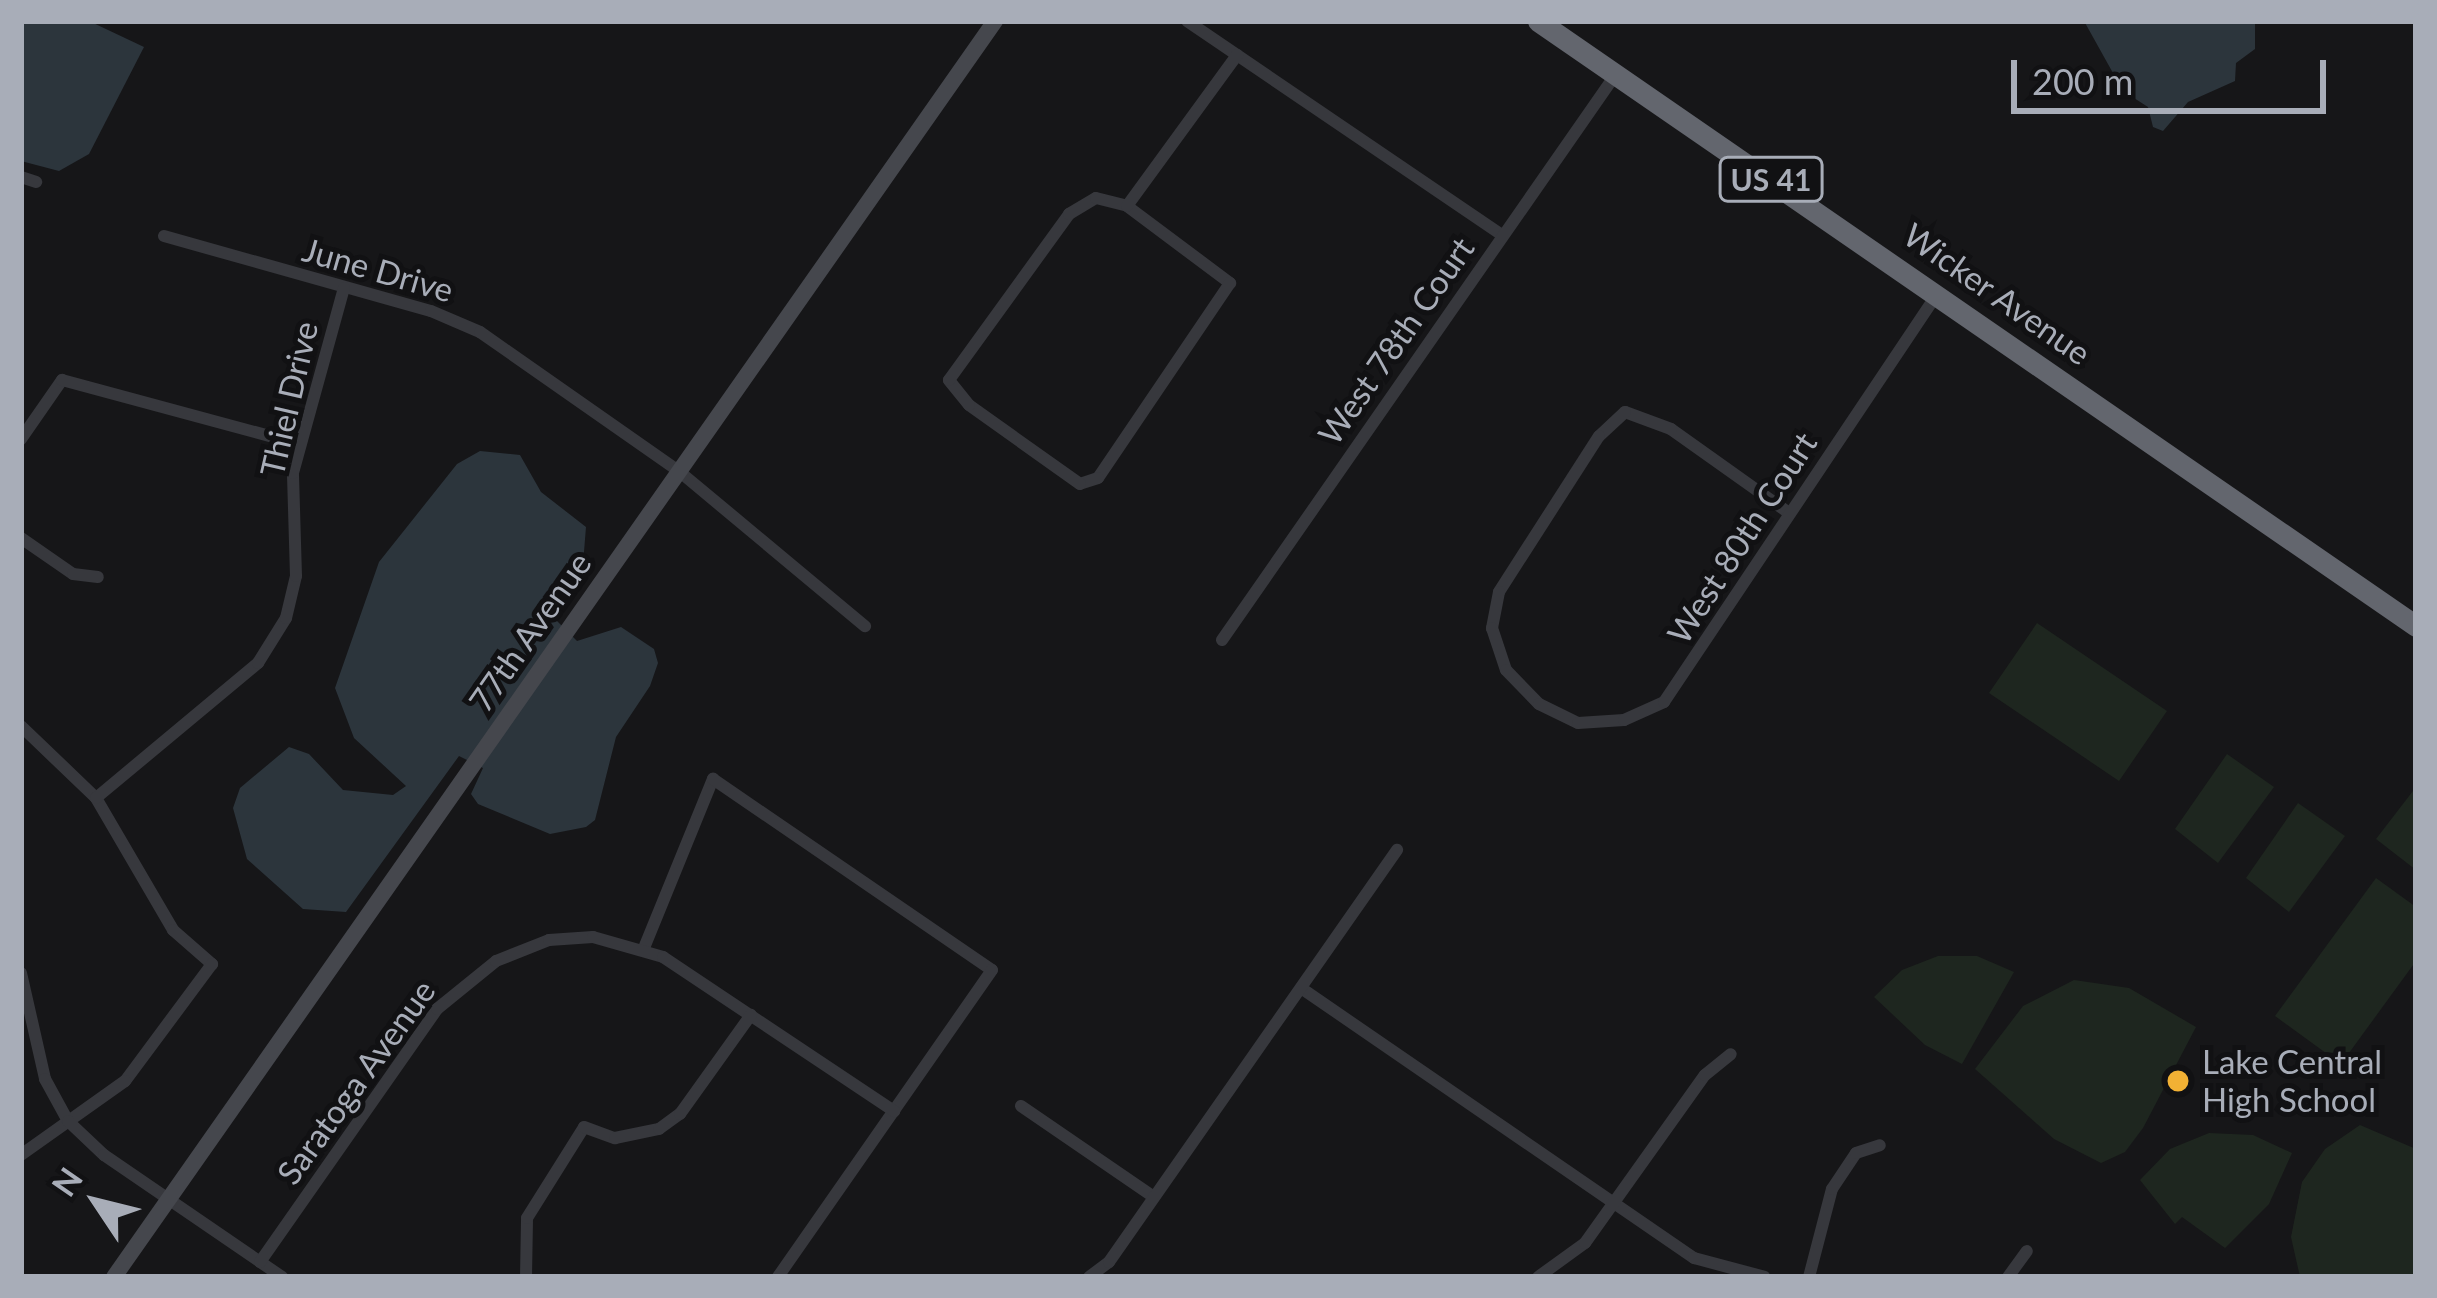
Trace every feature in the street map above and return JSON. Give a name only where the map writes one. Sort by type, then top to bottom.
[{"type":"highway","name":"Wicker Avenue","points":[[1538,21],[1939,292],[2416,626]]},
{"type":"street","name":"77th Avenue","points":[[114,1277],[994,21]]},
{"type":"street","points":[[1186,21],[1502,235]]},
{"type":"street","points":[[1127,206],[1237,55]]},
{"type":"street","name":"West 78th Court","points":[[1222,640],[1616,74]]},
{"type":"street","points":[[21,177],[36,182]]},
{"type":"street","points":[[1096,198],[1127,206],[1230,283],[1098,478],[1080,484],[969,405],[949,380],[1070,214],[1096,198]]},
{"type":"street","name":"June Drive","points":[[164,236],[480,332],[680,472],[866,626]]},
{"type":"street","name":"Thiel Drive","points":[[96,799],[273,642],[296,576],[300,445],[344,288]]},
{"type":"street","name":"West 80th Court","points":[[1789,513],[1671,429],[1625,412],[1599,436],[1499,592],[1492,628],[1506,670],[1539,704],[1578,723],[1624,721],[1664,702],[1939,292]]},
{"type":"street","points":[[21,439],[62,380],[300,445]]},
{"type":"street","points":[[21,538],[73,574],[98,577]]},
{"type":"street","points":[[21,726],[96,799],[172,930],[212,964],[144,1060],[21,1154]]},
{"type":"street","points":[[644,948],[713,778],[992,970],[778,1277]]},
{"type":"street","points":[[1090,1277],[1108,1262],[1396,850]]},
{"type":"street","name":"Saratoga Avenue","points":[[260,1262],[437,1009],[465,980],[549,940],[592,937],[644,948],[894,1112]]},
{"type":"street","points":[[21,973],[45,1079],[68,1121],[169,1200],[282,1277]]},
{"type":"street","points":[[1301,988],[1708,1266],[1765,1277]]},
{"type":"street","points":[[526,1277],[527,1218],[584,1127],[615,1138],[659,1129],[680,1114],[751,1015]]},
{"type":"street","points":[[1538,1277],[1571,1256],[1705,1075],[1731,1054]]},
{"type":"street","points":[[1021,1106],[1154,1197]]},
{"type":"street","points":[[1809,1277],[1832,1189],[1856,1153],[1880,1145]]},
{"type":"street","points":[[2008,1277],[2027,1251]]},
{"type":"street","points":[[1105,1277],[1108,1262]]},
{"type":"shaded area","points":[[21,21],[89,21],[144,47],[89,154],[59,171],[21,161]]},
{"type":"shaded area","points":[[2084,21],[2255,21],[2255,49],[2236,63],[2235,81],[2188,102],[2163,131],[2153,127],[2148,107],[2123,91]]},
{"type":"shaded area","points":[[480,451],[520,455],[541,492],[586,527],[583,564],[555,619],[577,641],[621,627],[654,649],[658,663],[650,686],[616,737],[595,820],[586,827],[550,834],[478,804],[471,794],[483,768],[459,756],[346,912],[303,909],[247,859],[233,808],[240,788],[289,747],[309,754],[343,790],[393,795],[406,786],[354,738],[335,688],[379,562],[457,464]]},
{"type":"shaded area","points":[[2037,623],[2167,711],[2119,781],[1989,693]]},
{"type":"shaded area","points":[[2227,754],[2274,787],[2218,863],[2175,829]]},
{"type":"shaded area","points":[[2416,787],[2416,870],[2376,839]]},
{"type":"shaded area","points":[[2298,803],[2345,836],[2289,912],[2246,878]]},
{"type":"shaded area","points":[[2376,878],[2416,907],[2416,961],[2341,1064],[2275,1016]]},
{"type":"shaded area","points":[[1938,956],[1977,956],[2014,972],[1962,1064],[1925,1045],[1874,997],[1902,970]]},
{"type":"shaded area","points":[[2074,980],[2129,988],[2196,1027],[2143,1128],[2125,1152],[2101,1163],[2054,1139],[1975,1069],[2023,1006]]},
{"type":"shaded area","points":[[2360,1125],[2416,1149],[2416,1277],[2300,1277],[2291,1237],[2302,1182],[2325,1149]]},
{"type":"shaded area","points":[[2209,1133],[2253,1135],[2292,1153],[2269,1204],[2225,1248],[2182,1217],[2175,1224],[2140,1180],[2170,1149]]},
{"type":"place","name":"Lake Central High School","points":[[2178,1081]]}]
